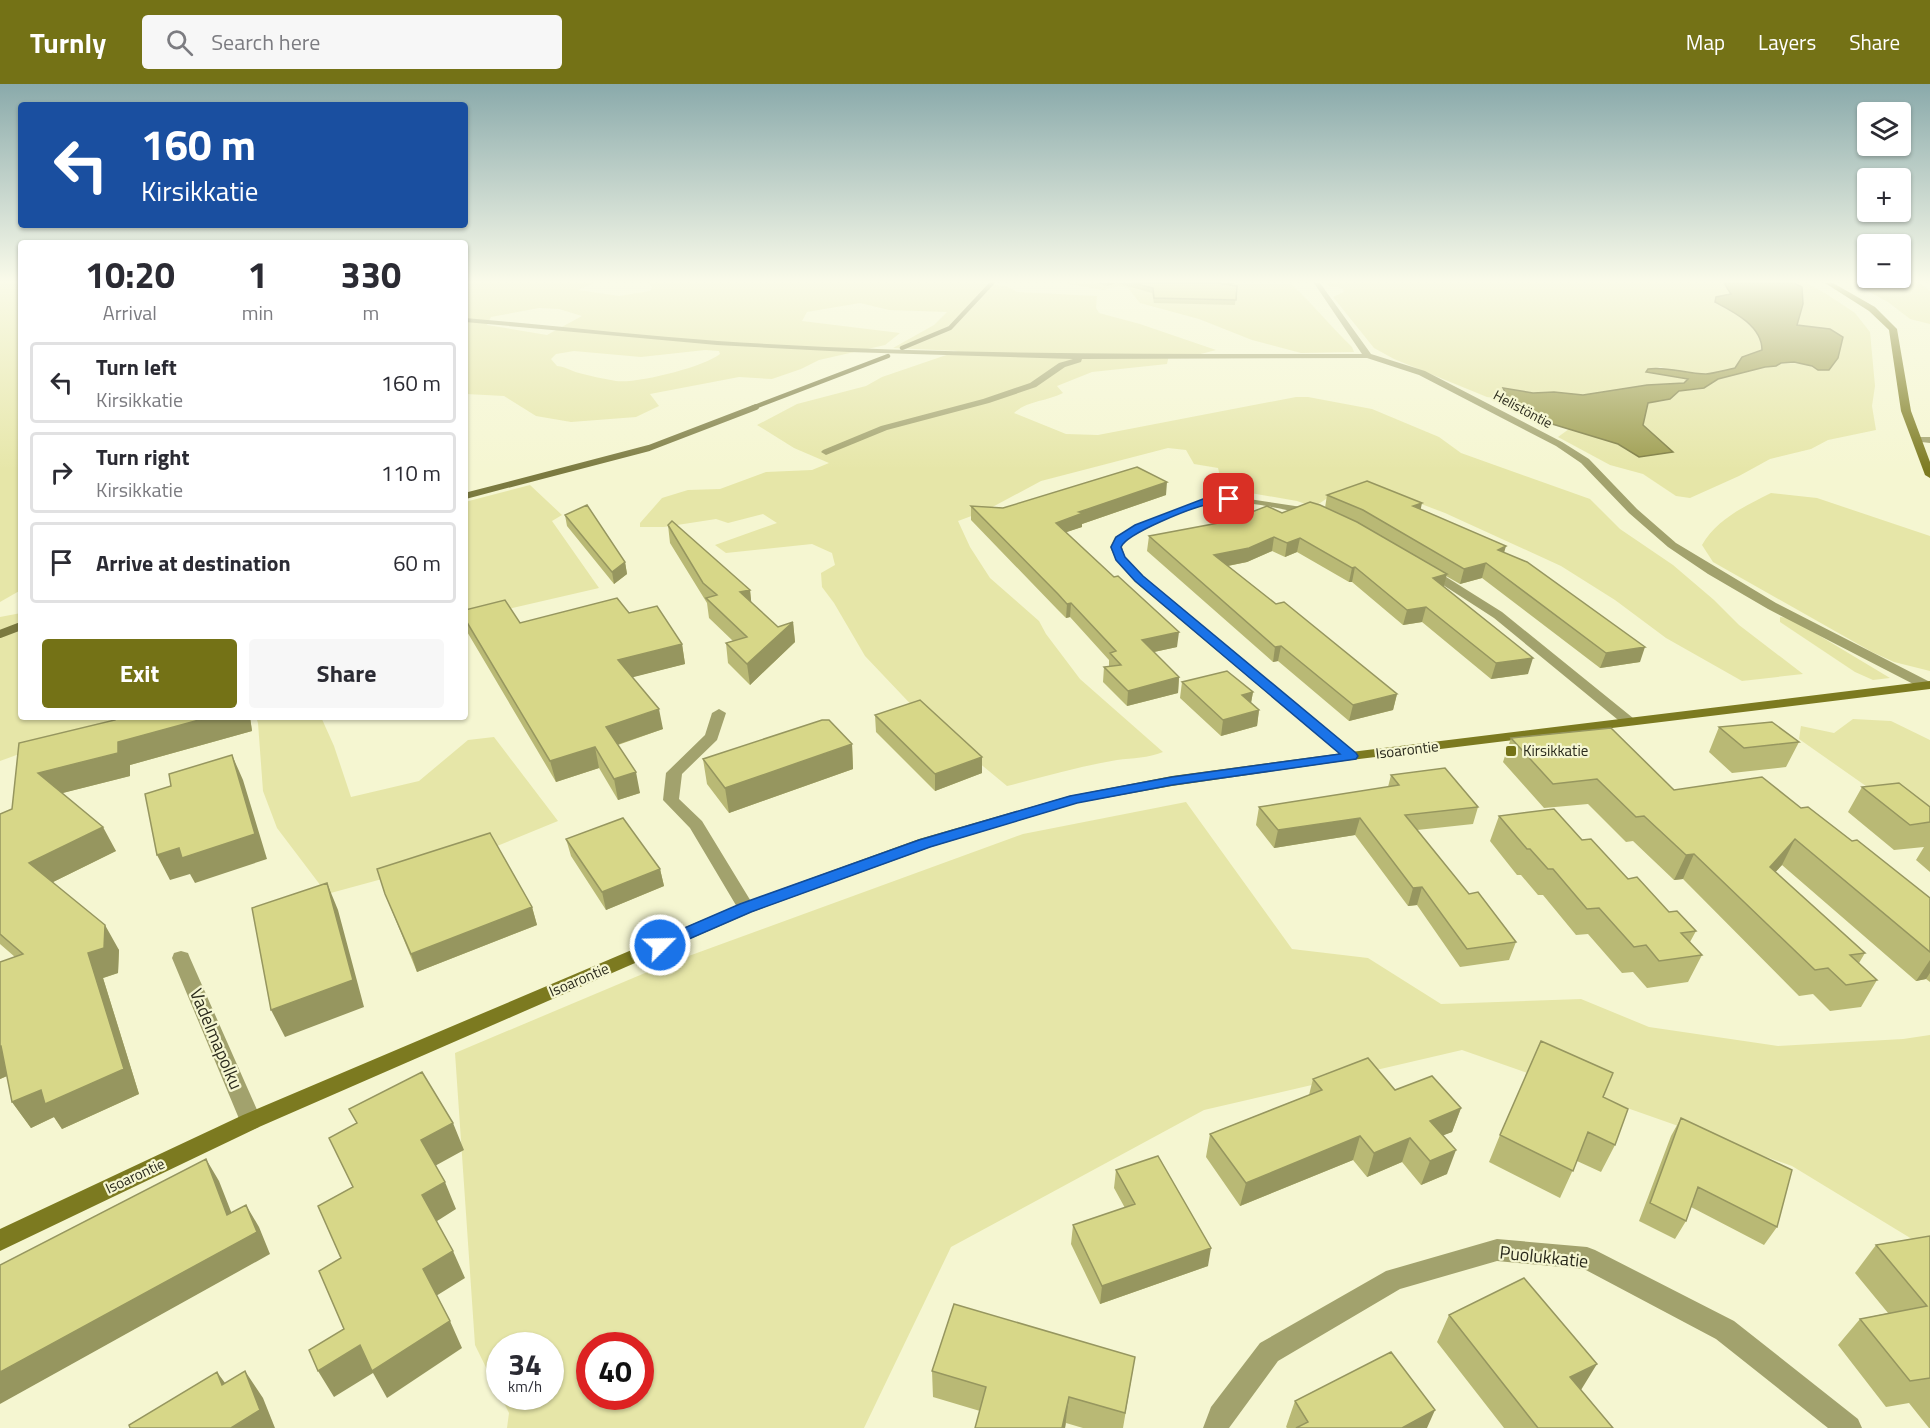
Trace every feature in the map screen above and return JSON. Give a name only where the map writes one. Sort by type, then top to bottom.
[{"type":"street","name":"Helistöntie","points":[[755,346],[1089,357],[1368,357],[1422,373],[1559,444],[1585,461],[1633,511],[1672,544],[1702,565],[1772,606],[1928,685]]},
{"type":"street","points":[[1360,346],[1368,357]]},
{"type":"street","points":[[1896,346],[1906,411],[1930,475]]},
{"type":"street","points":[[826,453],[884,428],[986,401],[1033,385],[1062,364],[1089,357]]},
{"type":"street","points":[[1916,439],[1930,440]]},
{"type":"street","points":[[1324,515],[1283,506],[1229,499],[1207,501],[1139,528],[1119,539],[1116,547],[1120,558],[1139,579],[1351,756]]},
{"type":"street","points":[[1413,561],[1498,615],[1628,721]]},
{"type":"street","name":"Isoarontie","points":[[0,1240],[251,1120],[746,908],[925,843],[1075,799],[1172,781],[1351,756],[1928,685]]},
{"type":"street","points":[[719,713],[712,737],[674,773],[671,800],[696,825],[746,908]]},
{"type":"street","name":"Vadelmapolku","points":[[181,958],[251,1120]]},
{"type":"street","name":"Puolukkatie","points":[[1216,1428],[1220,1416],[1269,1352],[1394,1280],[1497,1250],[1587,1258],[1725,1330],[1849,1428]]},
{"type":"green space","points":[[0,346],[18,346],[18,592],[0,602]]},
{"type":"green space","points":[[468,346],[882,346],[819,360],[772,379],[739,377],[650,394],[659,406],[636,417],[571,422],[536,416],[504,396],[468,394]],"holes":[[[705,350],[719,351],[720,354],[712,359],[685,369],[626,381],[576,372],[557,366],[551,359],[556,354],[574,351],[641,357]]]},
{"type":"green space","points":[[897,346],[1203,346],[1216,350],[1197,355],[1169,355],[1167,364],[1092,372],[1057,386],[1063,393],[1025,406],[1014,413],[1066,434],[1098,435],[1296,397],[1308,397],[1372,409],[1439,437],[1461,453],[1590,499],[1620,529],[1673,565],[1739,625],[1803,674],[1742,681],[1666,638],[1615,600],[1561,566],[1445,513],[1392,493],[1360,486],[1341,489],[1314,507],[1297,501],[1227,489],[1222,485],[1218,468],[1194,464],[1186,450],[1168,448],[1041,481],[985,511],[958,521],[970,547],[990,578],[1039,621],[1080,679],[1163,752],[1146,757],[1089,765],[1007,786],[920,714],[865,656],[822,587],[821,573],[835,565],[832,553],[812,544],[726,553],[715,545],[777,523],[763,514],[728,523],[716,519],[664,527],[640,527],[640,523],[662,498],[688,490],[720,489],[766,472],[812,470],[829,463],[794,448],[757,425],[797,404],[866,386],[882,377],[958,351],[893,348]]},
{"type":"green space","points":[[1274,346],[1351,346],[1354,352],[1301,353]]},
{"type":"green space","points":[[1372,346],[1761,346],[1762,350],[1742,357],[1735,368],[1707,374],[1660,367],[1647,372],[1688,379],[1684,383],[1647,385],[1583,395],[1554,392],[1533,393],[1503,388],[1509,400],[1487,397],[1394,359]]},
{"type":"green space","points":[[1825,346],[1871,346],[1875,386],[1872,406],[1876,430],[1828,440],[1811,449],[1770,459],[1690,498],[1676,496],[1643,474],[1610,465],[1558,437],[1569,429],[1618,444],[1639,457],[1672,451],[1643,425],[1647,403],[1668,400],[1678,392],[1701,389],[1720,378],[1771,365],[1797,363],[1809,365],[1818,370]]},
{"type":"green space","points":[[530,485],[562,515],[552,521],[599,588],[468,618],[468,501]]},
{"type":"green space","points":[[1771,493],[1817,498],[1930,536],[1930,671],[1894,662],[1872,652],[1713,562],[1702,545],[1708,536],[1732,514]]},
{"type":"green space","points":[[18,614],[18,720],[113,720],[0,761],[0,617]]},
{"type":"green space","points":[[1780,617],[1790,618],[1890,678],[1873,680],[1855,672],[1780,622]]},
{"type":"green space","points":[[1853,719],[1891,721],[1930,740],[1930,831],[1799,739],[1801,726],[1834,733]]},
{"type":"green space","points":[[257,720],[322,720],[334,746],[351,797],[419,781],[468,740],[494,737],[558,821],[485,851],[327,894],[277,828],[263,791]]},
{"type":"green space","points":[[1186,802],[1292,949],[1368,958],[1441,1004],[1581,999],[1649,1027],[1778,1046],[1903,1039],[1930,1035],[1930,1250],[1792,1166],[1462,1050],[1204,1110],[951,1247],[864,1428],[507,1428],[508,1410],[564,1410],[564,1332],[486,1332],[486,1367],[475,1345],[455,1053],[664,965],[1023,834]]},
{"type":"shaded area","points":[[1762,346],[1841,346],[1838,358],[1829,370],[1818,370],[1812,366],[1794,362],[1781,363],[1718,379],[1704,388],[1679,391],[1670,399],[1648,403],[1643,425],[1673,452],[1639,457],[1618,444],[1524,414],[1509,400],[1503,388],[1533,393],[1554,392],[1583,395],[1647,385],[1684,383],[1688,379],[1646,372],[1648,369],[1662,369],[1706,374],[1735,368],[1742,357],[1762,350]]},
{"type":"building","points":[[1137,467],[1167,482],[1079,512],[1083,513],[1056,523],[1114,577],[1118,576],[1179,632],[1142,640],[1179,677],[1128,691],[1104,667],[1121,665],[1110,653],[1116,651],[1071,603],[1067,604],[971,506],[1003,508]]},
{"type":"building","points":[[1367,481],[1422,503],[1413,506],[1506,546],[1498,550],[1527,562],[1645,647],[1606,653],[1486,563],[1464,569],[1363,510],[1327,495]]},
{"type":"building","points":[[1310,502],[1357,522],[1447,574],[1433,578],[1533,658],[1496,663],[1426,607],[1407,610],[1355,567],[1352,568],[1300,538],[1287,543],[1274,537],[1249,548],[1214,555],[1276,604],[1284,602],[1397,694],[1353,705],[1281,646],[1275,647],[1149,536],[1229,521],[1267,506],[1282,513]]},
{"type":"building","points":[[587,505],[625,562],[612,572],[565,515]]},
{"type":"building","points":[[672,521],[750,590],[740,592],[778,627],[793,622],[747,664],[726,643],[747,637],[706,598],[717,595],[703,583],[668,525]]},
{"type":"building","points":[[617,598],[629,613],[657,606],[682,644],[618,660],[659,709],[606,727],[636,772],[614,779],[595,747],[550,761],[468,624],[468,609],[505,600],[520,623]]},
{"type":"building","points":[[1227,671],[1253,692],[1242,695],[1259,710],[1223,720],[1182,682]]},
{"type":"building","points":[[920,700],[982,757],[935,774],[875,715]]},
{"type":"building","points":[[115,720],[199,720],[118,742],[118,753],[38,773],[103,827],[29,863],[105,925],[104,948],[88,953],[124,1069],[45,1104],[41,1090],[12,1102],[0,1046],[0,962],[23,954],[0,934],[0,814],[12,809],[19,743]]},
{"type":"building","points":[[822,720],[829,720],[852,744],[725,788],[703,759]]},
{"type":"building","points":[[1772,722],[1799,742],[1744,748],[1719,727]]},
{"type":"building","points":[[1611,728],[1674,790],[1762,777],[1801,808],[1808,807],[1852,841],[1857,840],[1930,898],[1930,952],[1795,839],[1770,867],[1865,953],[1850,955],[1877,980],[1846,985],[1828,968],[1815,970],[1694,854],[1686,855],[1644,816],[1636,817],[1597,779],[1553,784],[1511,738]]},
{"type":"building","points":[[232,755],[255,834],[182,858],[179,848],[157,855],[145,794],[171,786],[169,774]]},
{"type":"building","points":[[1445,768],[1478,807],[1405,815],[1469,894],[1478,892],[1516,942],[1467,949],[1422,887],[1413,888],[1360,818],[1278,830],[1259,807],[1399,785],[1391,775]]},
{"type":"building","points":[[1899,783],[1930,807],[1930,822],[1910,825],[1862,787]]},
{"type":"building","points":[[1554,809],[1582,840],[1591,839],[1628,879],[1637,877],[1669,912],[1677,911],[1696,931],[1681,933],[1702,955],[1659,961],[1646,945],[1634,947],[1599,908],[1587,909],[1553,869],[1548,869],[1530,849],[1527,849],[1499,816]]},
{"type":"building","points":[[623,818],[660,869],[602,892],[566,839]]},
{"type":"building","points":[[490,833],[532,907],[411,954],[385,894],[377,869]]},
{"type":"building","points":[[327,883],[353,980],[271,1010],[252,908]]},
{"type":"building","points":[[1541,1041],[1613,1073],[1603,1097],[1628,1109],[1615,1145],[1588,1132],[1573,1171],[1500,1135]]},
{"type":"building","points":[[1368,1058],[1395,1090],[1432,1076],[1461,1108],[1430,1121],[1456,1150],[1430,1161],[1410,1138],[1374,1153],[1360,1136],[1246,1183],[1210,1134],[1322,1090],[1313,1079]]},
{"type":"building","points":[[422,1072],[453,1123],[421,1140],[445,1182],[422,1195],[453,1251],[423,1269],[450,1321],[372,1371],[360,1345],[318,1371],[309,1350],[344,1329],[319,1271],[341,1258],[318,1206],[353,1187],[329,1138],[357,1123],[349,1109]]},
{"type":"building","points":[[1681,1118],[1792,1170],[1777,1227],[1698,1187],[1686,1221],[1650,1203]]},
{"type":"building","points":[[1158,1156],[1211,1248],[1102,1286],[1073,1225],[1135,1204],[1116,1170]]},
{"type":"building","points":[[206,1159],[227,1215],[246,1205],[257,1232],[0,1372],[0,1265]]},
{"type":"building","points":[[1930,1236],[1930,1378],[1910,1381],[1860,1319],[1927,1306],[1876,1245]]},
{"type":"building","points":[[1524,1278],[1597,1364],[1570,1377],[1613,1428],[1538,1428],[1449,1315]]},
{"type":"building","points":[[954,1304],[1135,1357],[1125,1413],[1069,1397],[1062,1428],[975,1428],[986,1387],[932,1371]]},
{"type":"building","points":[[1391,1352],[1435,1410],[1402,1428],[1296,1428],[1308,1422],[1295,1401]]},
{"type":"building","points":[[245,1371],[260,1410],[231,1428],[130,1428],[129,1425],[217,1372],[222,1385]]},
{"type":"waterway","points":[[902,348],[907,346]]},
{"type":"waterway","points":[[752,408],[888,356]]},
{"type":"waterway","points":[[468,495],[649,448],[756,407]]},
{"type":"waterway","points":[[0,634],[18,627]]},
{"type":"place","name":"Kirsikkatie","points":[[1511,751]]},
{"type":"route","points":[[660,945],[746,908],[925,843],[1075,799],[1172,781],[1351,756],[1139,579],[1120,558],[1116,547],[1119,539],[1139,528],[1207,501],[1229,499]]}]
